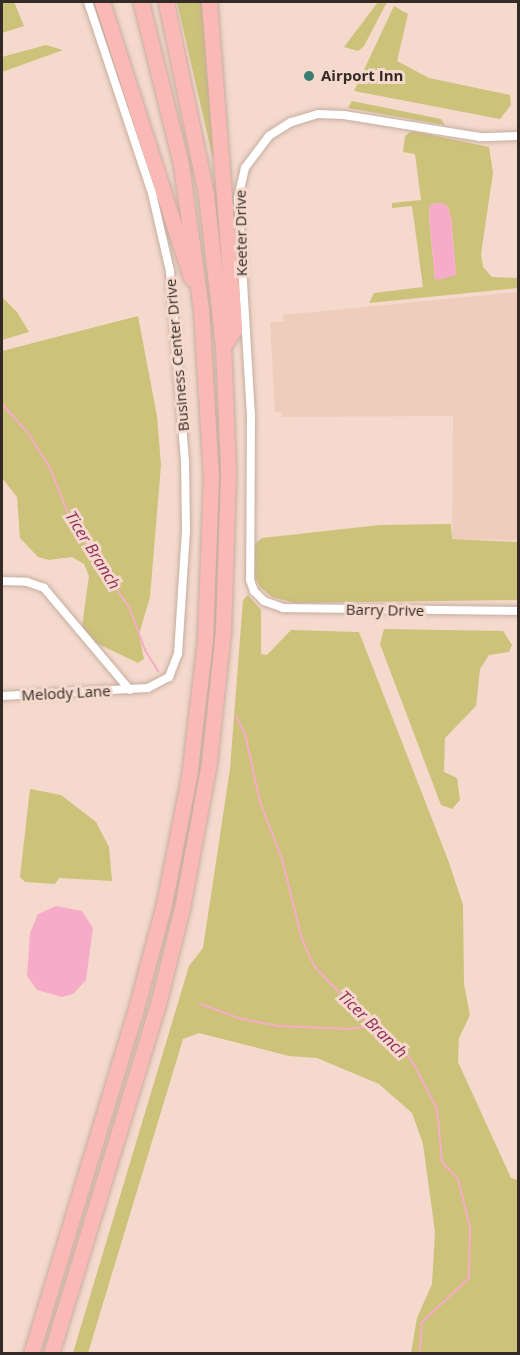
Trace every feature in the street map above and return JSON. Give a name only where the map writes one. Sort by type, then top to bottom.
[{"type":"highway","points":[[102,2],[201,309]]},
{"type":"highway","points":[[31,1353],[149,964],[184,805],[205,640],[210,527],[209,423],[201,309],[181,164],[141,2]]},
{"type":"highway","points":[[51,1353],[157,1008],[184,900],[203,800],[219,683],[226,581],[228,470],[223,346],[206,194],[166,2]]},
{"type":"highway","points":[[209,2],[234,330],[223,346]]},
{"type":"street","name":"Business Center Drive","points":[[88,2],[152,193],[170,271],[183,399],[186,531],[178,654],[173,670],[162,682],[130,690]]},
{"type":"street","name":"Keeter Drive","points":[[256,594],[250,580],[251,414],[238,219],[238,198],[245,168],[279,128],[318,114],[344,114],[480,137],[519,136]]},
{"type":"street","points":[[2,581],[27,582],[44,588],[130,690]]},
{"type":"street","name":"Barry Drive","points":[[256,594],[283,608],[519,611]]},
{"type":"street","name":"Melody Lane","points":[[2,696],[130,690]]},
{"type":"shaded area","points":[[2,2],[14,2],[24,26],[2,33]]},
{"type":"shaded area","points":[[177,2],[205,2],[215,156],[212,155]]},
{"type":"shaded area","points":[[378,2],[387,2],[364,46],[358,51],[344,47]]},
{"type":"shaded area","points":[[394,6],[408,14],[397,61],[429,78],[510,95],[511,105],[500,119],[354,91]]},
{"type":"shaded area","points":[[46,45],[63,50],[2,72],[2,57]]},
{"type":"shaded area","points":[[352,101],[441,119],[445,125],[348,108]]},
{"type":"shaded area","points":[[412,131],[489,147],[493,173],[481,254],[483,267],[492,277],[518,278],[518,288],[369,303],[374,293],[423,287],[412,206],[392,208],[392,203],[421,200],[415,154],[403,152],[405,136]],"holes":[[[442,203],[448,207],[456,275],[435,279],[429,217],[430,204]]]},
{"type":"shaded area","points":[[442,203],[448,207],[451,218],[456,275],[439,280],[435,279],[429,217],[430,204]]},
{"type":"shaded area","points":[[518,292],[518,540],[452,539],[453,416],[282,417],[281,412],[275,412],[270,323],[284,321],[283,315]]},
{"type":"shaded area","points":[[2,297],[17,312],[29,332],[2,340]]},
{"type":"shaded area","points":[[138,316],[157,416],[161,465],[150,597],[139,634],[144,659],[138,663],[96,643],[82,627],[89,576],[84,564],[72,557],[49,560],[38,557],[20,538],[17,497],[2,478],[2,351]]},
{"type":"shaded area","points":[[451,524],[452,539],[518,542],[518,600],[295,603],[272,597],[260,587],[255,577],[255,544],[262,538],[380,525]]},
{"type":"shaded area","points":[[248,595],[261,610],[261,654],[267,655],[291,630],[359,632],[448,860],[463,905],[464,984],[470,1015],[459,1038],[458,1062],[511,1178],[518,1180],[518,1353],[411,1353],[417,1318],[432,1284],[435,1232],[423,1144],[412,1113],[379,1084],[317,1058],[289,1056],[199,1033],[183,1039],[88,1353],[73,1353],[189,966],[203,948],[230,769],[243,600]]},
{"type":"shaded area","points":[[384,629],[503,631],[512,645],[509,652],[489,655],[480,669],[476,706],[445,738],[444,772],[457,778],[460,800],[452,809],[441,805],[380,644]]},
{"type":"shaded area","points":[[30,789],[61,795],[96,822],[109,847],[112,881],[59,878],[55,884],[25,882],[20,877]]},
{"type":"shaded area","points":[[56,906],[82,911],[93,928],[86,980],[73,994],[62,997],[37,990],[27,976],[30,933],[38,914]]},
{"type":"waterway","name":"Ticer Branch","points":[[2,404],[28,433],[49,466],[70,518],[130,609],[145,650],[158,671]]},
{"type":"waterway","name":"Ticer Branch","points":[[236,716],[245,734],[260,802],[282,859],[302,939],[314,966],[371,1026],[402,1048],[413,1063],[437,1109],[442,1162],[458,1179],[470,1227],[469,1278],[422,1322],[420,1354]]},
{"type":"waterway","points":[[200,1004],[242,1019],[279,1026],[350,1029],[371,1026]]},
{"type":"place","name":"Airport Inn","points":[[309,76]]}]
